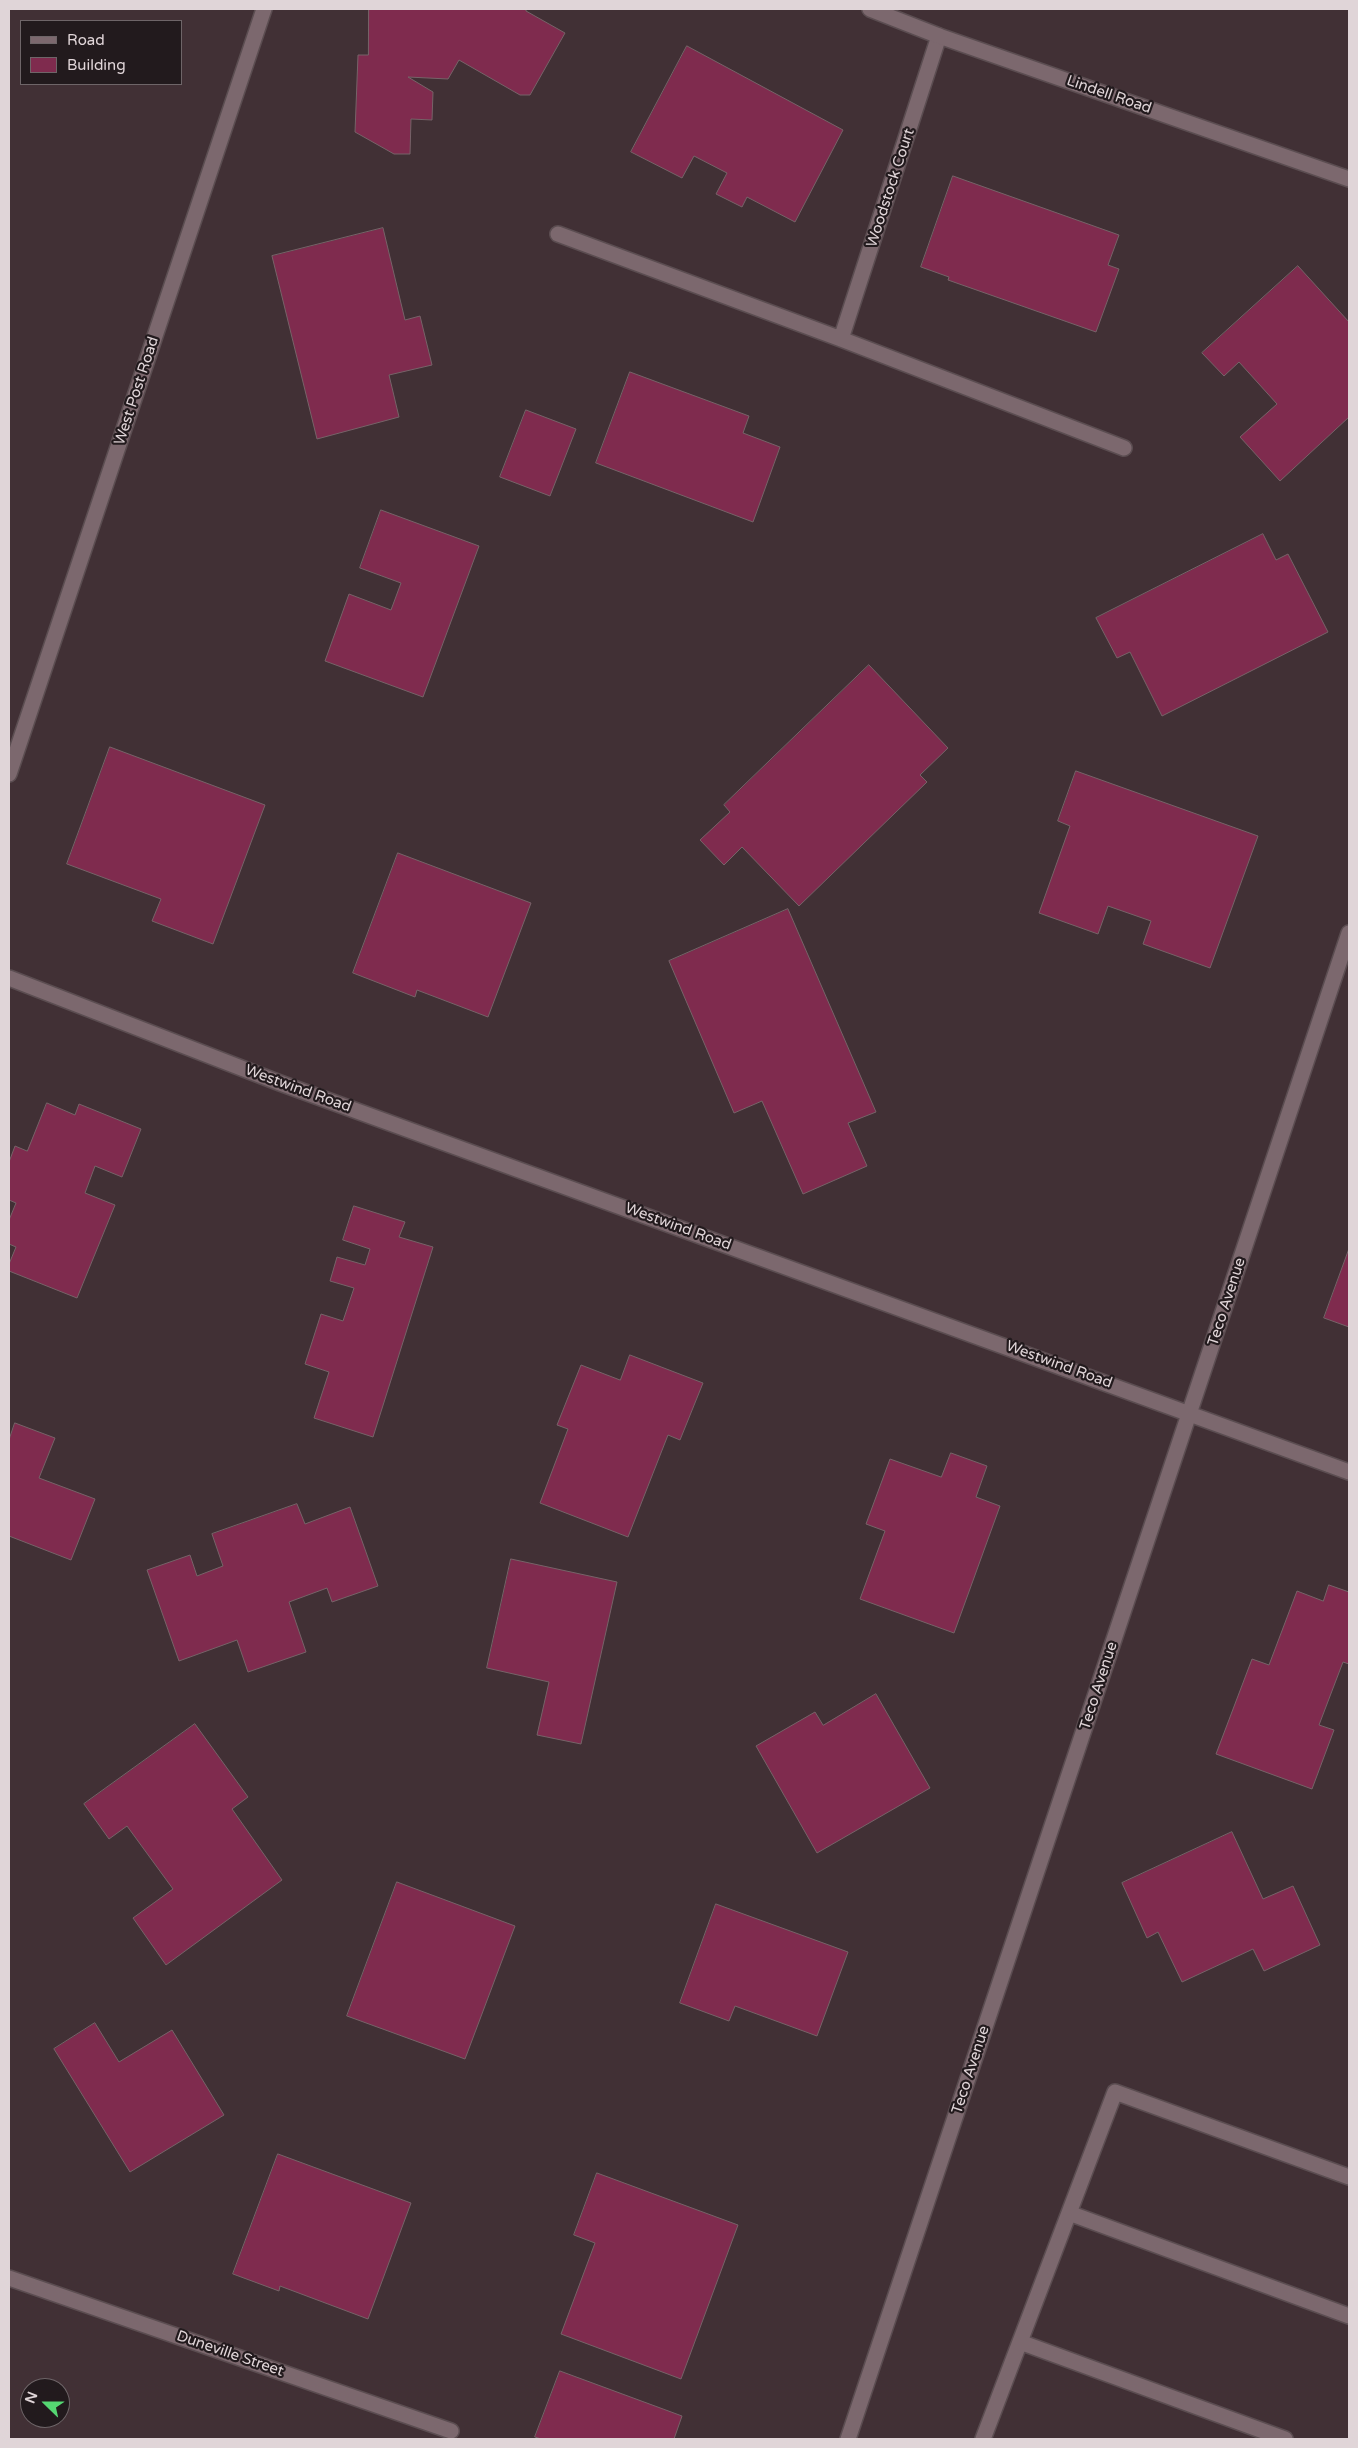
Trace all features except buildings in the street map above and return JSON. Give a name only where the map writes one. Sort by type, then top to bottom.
[{"type":"street","name":"West Post Road","points":[[9,774],[264,9]]},
{"type":"street","name":"Lindell Road","points":[[870,9],[939,36],[1349,179]]},
{"type":"street","name":"Woodstock Court","points":[[841,339],[939,36]]},
{"type":"street","points":[[558,234],[841,339],[1124,448]]},
{"type":"street","name":"Teco Avenue","points":[[848,2439],[1191,1413],[1349,933]]},
{"type":"street","name":"Westwind Road","points":[[9,978],[280,1083],[1349,1472]]},
{"type":"street","points":[[983,2439],[1115,2092],[1349,2177]]},
{"type":"street","points":[[1069,2213],[1349,2316]]},
{"type":"street","name":"Duneville Street","points":[[9,2278],[451,2431]]},
{"type":"street","points":[[1020,2342],[1285,2439]]}]
